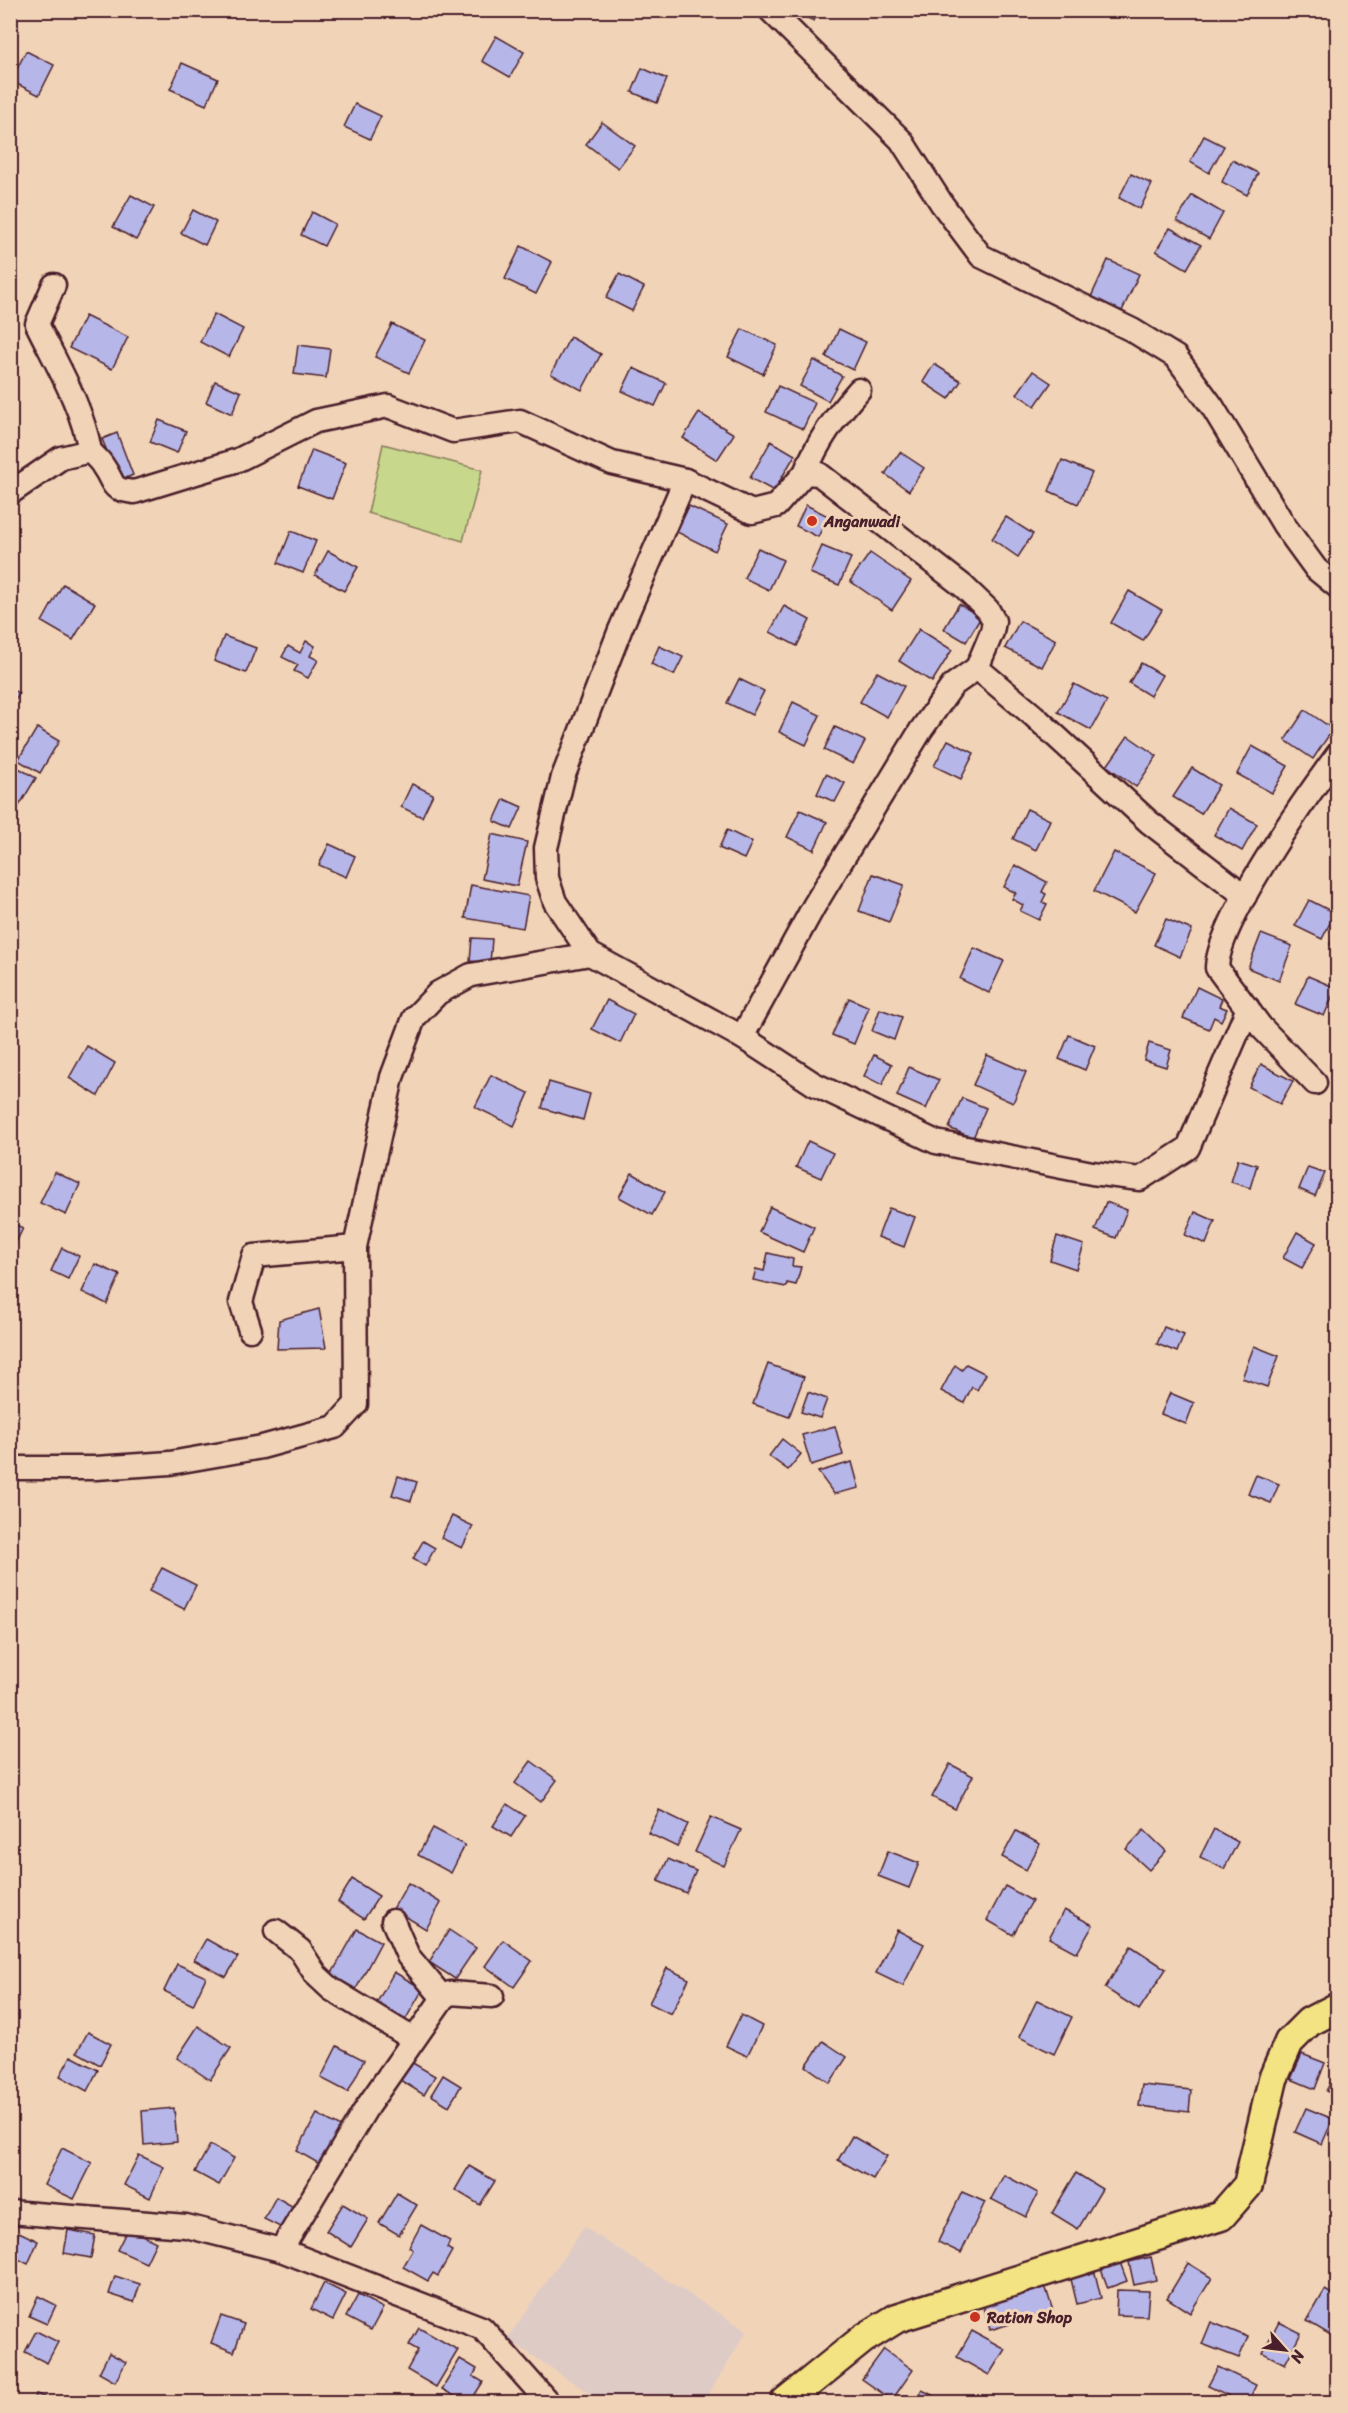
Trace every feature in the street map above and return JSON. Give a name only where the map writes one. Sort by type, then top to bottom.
[{"type":"main road","points":[[785,2403],[863,2339],[897,2318],[1221,2216],[1248,2185],[1273,2079],[1289,2042],[1309,2022],[1338,2007]]},
{"type":"street","points":[[770,10],[900,140],[942,204],[981,256],[1132,330],[1176,357],[1212,406],[1284,525],[1316,569],[1338,587]]},
{"type":"street","points":[[54,285],[38,324],[76,404],[86,430],[90,451],[104,466],[112,484],[118,490],[134,492],[238,460],[315,421],[388,406],[453,431],[520,421],[612,462],[685,480],[752,512],[776,506],[805,473],[816,447],[833,420],[859,390]]},
{"type":"street","points":[[10,493],[61,458],[90,451]]},
{"type":"street","points":[[742,1037],[814,906],[921,730],[952,685],[977,668],[992,632],[994,621],[988,610],[963,586],[853,502],[836,485],[819,474],[805,473]]},
{"type":"street","points":[[685,480],[642,576],[563,777],[546,848],[547,878],[555,902],[590,954],[742,1037],[814,1084],[936,1142],[1092,1173],[1140,1179],[1188,1148],[1248,1008]]},
{"type":"street","points":[[977,668],[1034,716],[1149,822],[1245,896]]},
{"type":"street","points":[[1315,1083],[1261,1027],[1217,968],[1217,957],[1245,896],[1300,805],[1338,754]]},
{"type":"street","points":[[10,1468],[96,1468],[170,1462],[262,1447],[335,1427],[356,1404],[355,1247],[392,1077],[414,1018],[438,993],[471,975],[590,954]]},
{"type":"street","points":[[249,1330],[241,1302],[254,1256],[355,1247]]},
{"type":"street","points":[[393,1921],[408,1956],[442,1998]]},
{"type":"street","points":[[276,1931],[300,1950],[316,1975],[331,1989],[413,2039]]},
{"type":"street","points":[[280,2250],[367,2107],[442,1998],[450,1993],[492,1996]]},
{"type":"street","points":[[10,2212],[186,2226],[280,2250],[482,2328],[548,2403]]},
{"type":"shaded area","points":[[584,2227],[747,2331],[704,2402],[603,2402],[507,2339]]},
{"type":"green space","points":[[383,444],[482,470],[463,541],[368,513]]},
{"type":"building","points":[[790,10],[818,10],[814,21]]},
{"type":"building","points":[[496,36],[524,52],[510,77],[482,61]]},
{"type":"building","points":[[26,51],[54,65],[39,95],[11,81]]},
{"type":"building","points":[[182,63],[218,79],[206,105],[170,89]]},
{"type":"building","points":[[642,68],[667,79],[657,103],[632,92]]},
{"type":"building","points":[[355,104],[381,116],[370,139],[344,127]]},
{"type":"building","points":[[602,122],[635,146],[618,168],[586,144]]},
{"type":"building","points":[[1204,136],[1224,146],[1209,173],[1190,162]]},
{"type":"building","points":[[1232,160],[1258,173],[1247,195],[1222,182]]},
{"type":"building","points":[[1131,174],[1152,184],[1140,209],[1119,198]]},
{"type":"building","points":[[131,195],[154,207],[136,240],[113,227]]},
{"type":"building","points":[[1192,195],[1223,213],[1209,239],[1177,221]]},
{"type":"building","points":[[193,210],[216,222],[205,245],[181,233]]},
{"type":"building","points":[[312,212],[335,224],[324,246],[301,235]]},
{"type":"building","points":[[1170,228],[1201,245],[1187,269],[1156,251]]},
{"type":"building","points":[[521,246],[552,262],[536,294],[505,279]]},
{"type":"building","points":[[1108,260],[1139,274],[1122,311],[1091,297]]},
{"type":"building","points":[[619,274],[644,287],[632,311],[606,298]]},
{"type":"building","points":[[1338,290],[1338,303],[1332,300]]},
{"type":"building","points":[[214,314],[243,329],[229,357],[200,342]]},
{"type":"building","points":[[85,316],[128,337],[112,369],[69,348]]},
{"type":"building","points":[[392,324],[425,340],[409,373],[375,357]]},
{"type":"building","points":[[742,329],[777,345],[763,374],[728,357]]},
{"type":"building","points":[[839,329],[866,342],[853,370],[826,357]]},
{"type":"building","points":[[570,337],[601,354],[582,390],[551,374]]},
{"type":"building","points":[[298,345],[330,349],[326,378],[294,374]]},
{"type":"building","points":[[814,360],[842,376],[828,401],[800,386]]},
{"type":"building","points":[[934,364],[961,381],[949,399],[923,382]]},
{"type":"building","points":[[633,368],[666,383],[655,406],[622,391]]},
{"type":"building","points":[[1033,371],[1051,383],[1035,406],[1017,394]]},
{"type":"building","points":[[215,381],[241,392],[232,414],[206,402]]},
{"type":"building","points":[[778,386],[815,403],[803,429],[766,412]]},
{"type":"building","points":[[699,413],[734,434],[717,460],[683,438]]},
{"type":"building","points":[[159,420],[186,431],[177,453],[150,442]]},
{"type":"building","points":[[117,433],[133,475],[119,481],[102,439]]},
{"type":"building","points":[[771,441],[795,455],[774,491],[750,478]]},
{"type":"building","points":[[312,450],[346,463],[332,499],[298,486]]},
{"type":"building","points":[[900,452],[924,468],[909,491],[885,474]]},
{"type":"building","points":[[1062,460],[1092,473],[1078,504],[1049,491]]},
{"type":"building","name":"Anganwadi","points":[[806,505],[828,516],[818,537],[796,526]]},
{"type":"building","points":[[689,506],[728,524],[715,551],[677,532]]},
{"type":"building","points":[[1006,517],[1033,534],[1018,557],[992,539]]},
{"type":"building","points":[[291,531],[316,541],[303,573],[278,563]]},
{"type":"building","points":[[822,546],[851,558],[839,585],[810,573]]},
{"type":"building","points":[[758,548],[783,560],[769,590],[744,578]]},
{"type":"building","points":[[328,551],[358,567],[344,591],[315,575]]},
{"type":"building","points":[[870,553],[911,581],[892,610],[850,581]]},
{"type":"building","points":[[63,584],[95,603],[73,640],[42,622]]},
{"type":"building","points":[[1129,591],[1162,610],[1143,641],[1111,623]]},
{"type":"building","points":[[959,604],[981,617],[966,642],[944,629]]},
{"type":"building","points":[[784,606],[810,620],[797,646],[770,632]]},
{"type":"building","points":[[1020,621],[1056,640],[1042,667],[1005,648]]},
{"type":"building","points":[[919,629],[952,650],[932,682],[899,661]]},
{"type":"building","points":[[224,636],[256,648],[246,673],[214,661]]},
{"type":"building","points":[[306,641],[315,646],[310,656],[318,660],[308,678],[294,671],[298,665],[282,657],[288,646],[300,653]]},
{"type":"building","points":[[659,646],[683,657],[674,675],[651,664]]},
{"type":"building","points":[[1141,663],[1162,675],[1150,696],[1129,683]]},
{"type":"building","points":[[877,672],[904,686],[887,717],[860,702]]},
{"type":"building","points":[[739,679],[764,691],[752,715],[727,703]]},
{"type":"building","points":[[1074,684],[1107,701],[1091,730],[1058,712]]},
{"type":"building","points":[[10,689],[19,693],[10,711]]},
{"type":"building","points":[[793,702],[820,715],[806,745],[779,732]]},
{"type":"building","points":[[1305,710],[1333,729],[1313,759],[1285,740]]},
{"type":"building","points":[[835,727],[865,741],[853,764],[824,750]]},
{"type":"building","points":[[37,728],[59,741],[40,773],[18,760]]},
{"type":"building","points":[[1128,736],[1157,756],[1136,787],[1107,766]]},
{"type":"building","points":[[948,740],[974,753],[961,779],[934,766]]},
{"type":"building","points":[[1252,746],[1288,766],[1272,793],[1237,774]]},
{"type":"building","points":[[10,763],[36,778],[19,806],[10,800]]},
{"type":"building","points":[[1192,768],[1219,785],[1201,814],[1173,797]]},
{"type":"building","points":[[826,774],[845,783],[835,802],[817,794]]},
{"type":"building","points":[[412,784],[433,794],[422,817],[401,807]]},
{"type":"building","points":[[504,799],[522,807],[512,829],[494,821]]},
{"type":"building","points":[[1229,808],[1257,824],[1242,851],[1214,835]]},
{"type":"building","points":[[1027,809],[1050,820],[1036,850],[1013,839]]},
{"type":"building","points":[[800,810],[827,822],[814,850],[787,837]]},
{"type":"building","points":[[727,830],[752,842],[744,859],[719,848]]},
{"type":"building","points":[[492,834],[527,842],[517,886],[482,879]]},
{"type":"building","points":[[329,844],[355,856],[346,877],[319,865]]},
{"type":"building","points":[[1114,852],[1156,873],[1135,912],[1094,891]]},
{"type":"building","points":[[1015,865],[1047,882],[1042,892],[1046,894],[1042,902],[1047,904],[1039,920],[1020,911],[1023,905],[1012,899],[1016,893],[1004,887]]},
{"type":"building","points":[[873,874],[904,885],[889,922],[859,911]]},
{"type":"building","points":[[471,885],[529,896],[523,928],[465,918]]},
{"type":"building","points":[[1309,900],[1335,913],[1322,939],[1295,926]]},
{"type":"building","points":[[1166,919],[1192,930],[1180,957],[1154,945]]},
{"type":"building","points":[[1338,930],[1338,947],[1330,944]]},
{"type":"building","points":[[1261,934],[1292,946],[1279,981],[1248,968]]},
{"type":"building","points":[[472,938],[492,939],[490,963],[470,961]]},
{"type":"building","points":[[974,948],[1004,961],[989,993],[960,979]]},
{"type":"building","points":[[1308,976],[1336,988],[1324,1016],[1295,1004]]},
{"type":"building","points":[[1197,987],[1222,999],[1219,1006],[1227,1009],[1221,1021],[1214,1017],[1209,1029],[1183,1018]]},
{"type":"building","points":[[849,998],[869,1007],[854,1044],[832,1035]]},
{"type":"building","points":[[607,1000],[634,1014],[620,1043],[592,1029]]},
{"type":"building","points":[[880,1009],[902,1017],[894,1040],[872,1031]]},
{"type":"building","points":[[1069,1035],[1095,1046],[1085,1070],[1059,1059]]},
{"type":"building","points":[[1149,1043],[1171,1050],[1166,1067],[1144,1060]]},
{"type":"building","points":[[87,1046],[115,1063],[98,1096],[69,1078]]},
{"type":"building","points":[[874,1055],[892,1064],[882,1085],[864,1076]]},
{"type":"building","points":[[987,1055],[1026,1072],[1013,1103],[973,1085]]},
{"type":"building","points":[[1261,1064],[1293,1081],[1280,1104],[1249,1087]]},
{"type":"building","points":[[909,1067],[939,1080],[926,1109],[897,1096]]},
{"type":"building","points":[[491,1075],[529,1093],[514,1126],[475,1107]]},
{"type":"building","points":[[549,1082],[590,1094],[583,1120],[542,1108]]},
{"type":"building","points":[[962,1098],[986,1108],[973,1138],[949,1128]]},
{"type":"building","points":[[808,1141],[833,1153],[821,1178],[796,1167]]},
{"type":"building","points":[[1238,1159],[1257,1165],[1250,1188],[1231,1182]]},
{"type":"building","points":[[1308,1167],[1325,1173],[1315,1196],[1299,1189]]},
{"type":"building","points":[[55,1172],[80,1184],[66,1215],[40,1203]]},
{"type":"building","points":[[632,1173],[665,1192],[652,1215],[619,1197]]},
{"type":"building","points":[[1106,1202],[1127,1210],[1116,1238],[1095,1230]]},
{"type":"building","points":[[770,1207],[814,1227],[803,1252],[759,1232]]},
{"type":"building","points":[[889,1208],[915,1217],[904,1247],[878,1237]]},
{"type":"building","points":[[1195,1212],[1215,1221],[1206,1244],[1185,1235]]},
{"type":"building","points":[[10,1222],[23,1228],[10,1255]]},
{"type":"building","points":[[1297,1232],[1316,1243],[1302,1268],[1283,1258]]},
{"type":"building","points":[[1057,1236],[1084,1245],[1076,1269],[1050,1260]]},
{"type":"building","points":[[62,1248],[79,1256],[68,1279],[51,1271]]},
{"type":"building","points":[[768,1253],[793,1259],[792,1266],[801,1267],[796,1285],[787,1283],[786,1287],[753,1280],[756,1269],[764,1271]]},
{"type":"building","points":[[95,1264],[120,1275],[107,1304],[82,1292]]},
{"type":"building","points":[[319,1309],[326,1348],[277,1349],[279,1320]]},
{"type":"building","points":[[1164,1327],[1184,1335],[1177,1352],[1157,1344]]},
{"type":"building","points":[[1254,1346],[1279,1356],[1267,1387],[1242,1378]]},
{"type":"building","points":[[768,1364],[804,1377],[789,1417],[753,1404]]},
{"type":"building","points":[[966,1364],[986,1374],[977,1390],[972,1387],[964,1403],[941,1391],[955,1365],[962,1370]]},
{"type":"building","points":[[808,1392],[827,1399],[820,1418],[801,1412]]},
{"type":"building","points":[[1170,1393],[1194,1403],[1186,1424],[1161,1414]]},
{"type":"building","points":[[835,1426],[843,1455],[811,1465],[802,1435]]},
{"type":"building","points":[[782,1439],[801,1454],[788,1470],[769,1456]]},
{"type":"building","points":[[1338,1447],[1338,1466],[1329,1462]]},
{"type":"building","points":[[852,1462],[859,1488],[834,1494],[818,1472]]},
{"type":"building","points":[[1256,1475],[1279,1484],[1271,1503],[1248,1494]]},
{"type":"building","points":[[398,1476],[417,1482],[411,1501],[392,1495]]},
{"type":"building","points":[[452,1516],[473,1526],[462,1548],[441,1538]]},
{"type":"building","points":[[423,1541],[435,1548],[425,1566],[413,1559]]},
{"type":"building","points":[[162,1568],[196,1585],[184,1609],[149,1591]]},
{"type":"building","points":[[531,1761],[557,1780],[541,1802],[515,1783]]},
{"type":"building","points":[[950,1764],[973,1776],[955,1809],[932,1797]]},
{"type":"building","points":[[507,1804],[525,1816],[511,1837],[493,1826]]},
{"type":"building","points":[[659,1810],[688,1824],[677,1847],[648,1833]]},
{"type":"building","points":[[711,1817],[741,1830],[724,1866],[695,1852]]},
{"type":"building","points":[[433,1828],[465,1845],[451,1873],[418,1855]]},
{"type":"building","points":[[1214,1829],[1238,1842],[1224,1869],[1200,1857]]},
{"type":"building","points":[[1144,1830],[1166,1851],[1149,1870],[1126,1849]]},
{"type":"building","points":[[1016,1831],[1040,1844],[1026,1870],[1002,1857]]},
{"type":"building","points":[[888,1851],[919,1863],[909,1888],[878,1876]]},
{"type":"building","points":[[668,1859],[696,1871],[686,1893],[658,1881]]},
{"type":"building","points":[[352,1879],[379,1896],[364,1919],[338,1902]]},
{"type":"building","points":[[408,1883],[441,1903],[426,1929],[393,1909]]},
{"type":"building","points":[[1005,1886],[1032,1901],[1013,1935],[987,1920]]},
{"type":"building","points":[[1064,1910],[1093,1925],[1077,1953],[1049,1938]]},
{"type":"building","points":[[357,1929],[381,1942],[356,1989],[331,1975]]},
{"type":"building","points":[[449,1930],[476,1948],[455,1979],[429,1962]]},
{"type":"building","points":[[897,1930],[924,1944],[903,1986],[876,1973]]},
{"type":"building","points":[[206,1939],[238,1957],[226,1977],[194,1960]]},
{"type":"building","points":[[503,1940],[532,1961],[514,1987],[485,1966]]},
{"type":"building","points":[[1131,1946],[1166,1969],[1139,2010],[1105,1988]]},
{"type":"building","points":[[177,1964],[206,1977],[193,2005],[164,1991]]},
{"type":"building","points":[[667,1968],[689,1979],[671,2014],[649,2003]]},
{"type":"building","points":[[394,1972],[423,1989],[404,2022],[375,2006]]},
{"type":"building","points":[[1037,2000],[1072,2017],[1054,2054],[1019,2037]]},
{"type":"building","points":[[741,2015],[762,2026],[747,2056],[726,2046]]},
{"type":"building","points":[[198,2026],[231,2048],[210,2080],[177,2058]]},
{"type":"building","points":[[88,2032],[111,2044],[100,2065],[77,2052]]},
{"type":"building","points":[[823,2041],[847,2057],[830,2083],[806,2066]]},
{"type":"building","points":[[337,2046],[364,2060],[348,2092],[321,2078]]},
{"type":"building","points":[[1302,2054],[1325,2063],[1315,2089],[1291,2079]]},
{"type":"building","points":[[71,2056],[98,2070],[87,2091],[60,2076]]},
{"type":"building","points":[[411,2062],[435,2076],[424,2095],[400,2080]]},
{"type":"building","points":[[1338,2068],[1338,2096],[1326,2091]]},
{"type":"building","points":[[443,2075],[461,2086],[449,2106],[431,2095]]},
{"type":"building","points":[[1142,2085],[1191,2090],[1189,2112],[1139,2106]]},
{"type":"building","points":[[174,2108],[177,2142],[144,2145],[142,2111]]},
{"type":"building","points":[[1306,2108],[1333,2119],[1322,2144],[1295,2132]]},
{"type":"building","points":[[317,2114],[343,2128],[323,2166],[297,2151]]},
{"type":"building","points":[[852,2136],[887,2156],[873,2179],[838,2160]]},
{"type":"building","points":[[210,2145],[234,2158],[219,2185],[195,2172]]},
{"type":"building","points":[[62,2148],[92,2163],[74,2199],[44,2185]]},
{"type":"building","points":[[139,2155],[164,2167],[150,2198],[124,2185]]},
{"type":"building","points":[[469,2166],[495,2181],[480,2205],[455,2190]]},
{"type":"building","points":[[1076,2173],[1102,2189],[1078,2229],[1052,2213]]},
{"type":"building","points":[[1004,2175],[1038,2193],[1026,2217],[991,2199]]},
{"type":"building","points":[[962,2192],[985,2202],[961,2253],[938,2242]]},
{"type":"building","points":[[397,2193],[417,2205],[399,2235],[379,2223]]},
{"type":"building","points":[[276,2197],[297,2209],[286,2230],[264,2219]]},
{"type":"building","points":[[343,2204],[368,2219],[351,2247],[326,2231]]},
{"type":"building","points":[[421,2225],[450,2241],[447,2248],[452,2251],[438,2276],[433,2273],[428,2281],[403,2267],[413,2250],[409,2247]]},
{"type":"building","points":[[128,2228],[156,2242],[146,2263],[117,2250]]},
{"type":"building","points":[[68,2230],[95,2235],[91,2258],[64,2253]]},
{"type":"building","points":[[19,2232],[38,2241],[28,2264],[10,2255]]},
{"type":"building","points":[[1118,2257],[1127,2281],[1108,2288],[1099,2264]]},
{"type":"building","points":[[1151,2257],[1156,2280],[1134,2285],[1129,2262]]},
{"type":"building","points":[[1188,2263],[1212,2278],[1190,2313],[1167,2298]]},
{"type":"building","points":[[1094,2269],[1101,2298],[1077,2304],[1070,2275]]},
{"type":"building","points":[[115,2276],[140,2284],[134,2302],[109,2294]]},
{"type":"building","points":[[1044,2282],[1053,2311],[990,2330],[982,2300]]},
{"type":"building","points":[[324,2283],[346,2294],[333,2320],[311,2309]]},
{"type":"building","points":[[1117,2290],[1149,2291],[1147,2316],[1116,2315]]},
{"type":"building","points":[[1325,2290],[1338,2298],[1338,2326],[1332,2336],[1307,2321]]},
{"type":"building","points":[[358,2295],[383,2308],[371,2330],[346,2317]]},
{"type":"building","points":[[38,2296],[56,2305],[47,2324],[29,2316]]},
{"type":"building","points":[[221,2316],[244,2324],[234,2352],[211,2343]]},
{"type":"building","points":[[1211,2322],[1248,2337],[1239,2358],[1202,2344]]},
{"type":"building","points":[[1279,2322],[1301,2333],[1285,2364],[1263,2353]]},
{"type":"building","points":[[419,2328],[458,2350],[436,2387],[407,2370],[418,2350],[409,2345]]},
{"type":"building","points":[[36,2331],[58,2342],[47,2363],[25,2352]]},
{"type":"building","points":[[972,2331],[1005,2349],[989,2375],[957,2357]]},
{"type":"building","points":[[884,2349],[913,2370],[892,2400],[862,2379]]},
{"type":"building","points":[[109,2353],[126,2362],[115,2382],[99,2373]]},
{"type":"building","points":[[460,2359],[477,2369],[473,2376],[483,2382],[470,2402],[464,2402],[442,2389]]},
{"type":"building","points":[[1218,2367],[1256,2385],[1248,2402],[1242,2402],[1208,2386]]},
{"type":"building","points":[[922,2390],[946,2402],[915,2402]]},
{"type":"building","points":[[36,2394],[58,2402],[33,2402]]},
{"type":"place","name":"Anganwadi","points":[[812,521]]},
{"type":"place","name":"Ration Shop","points":[[975,2317]]}]
